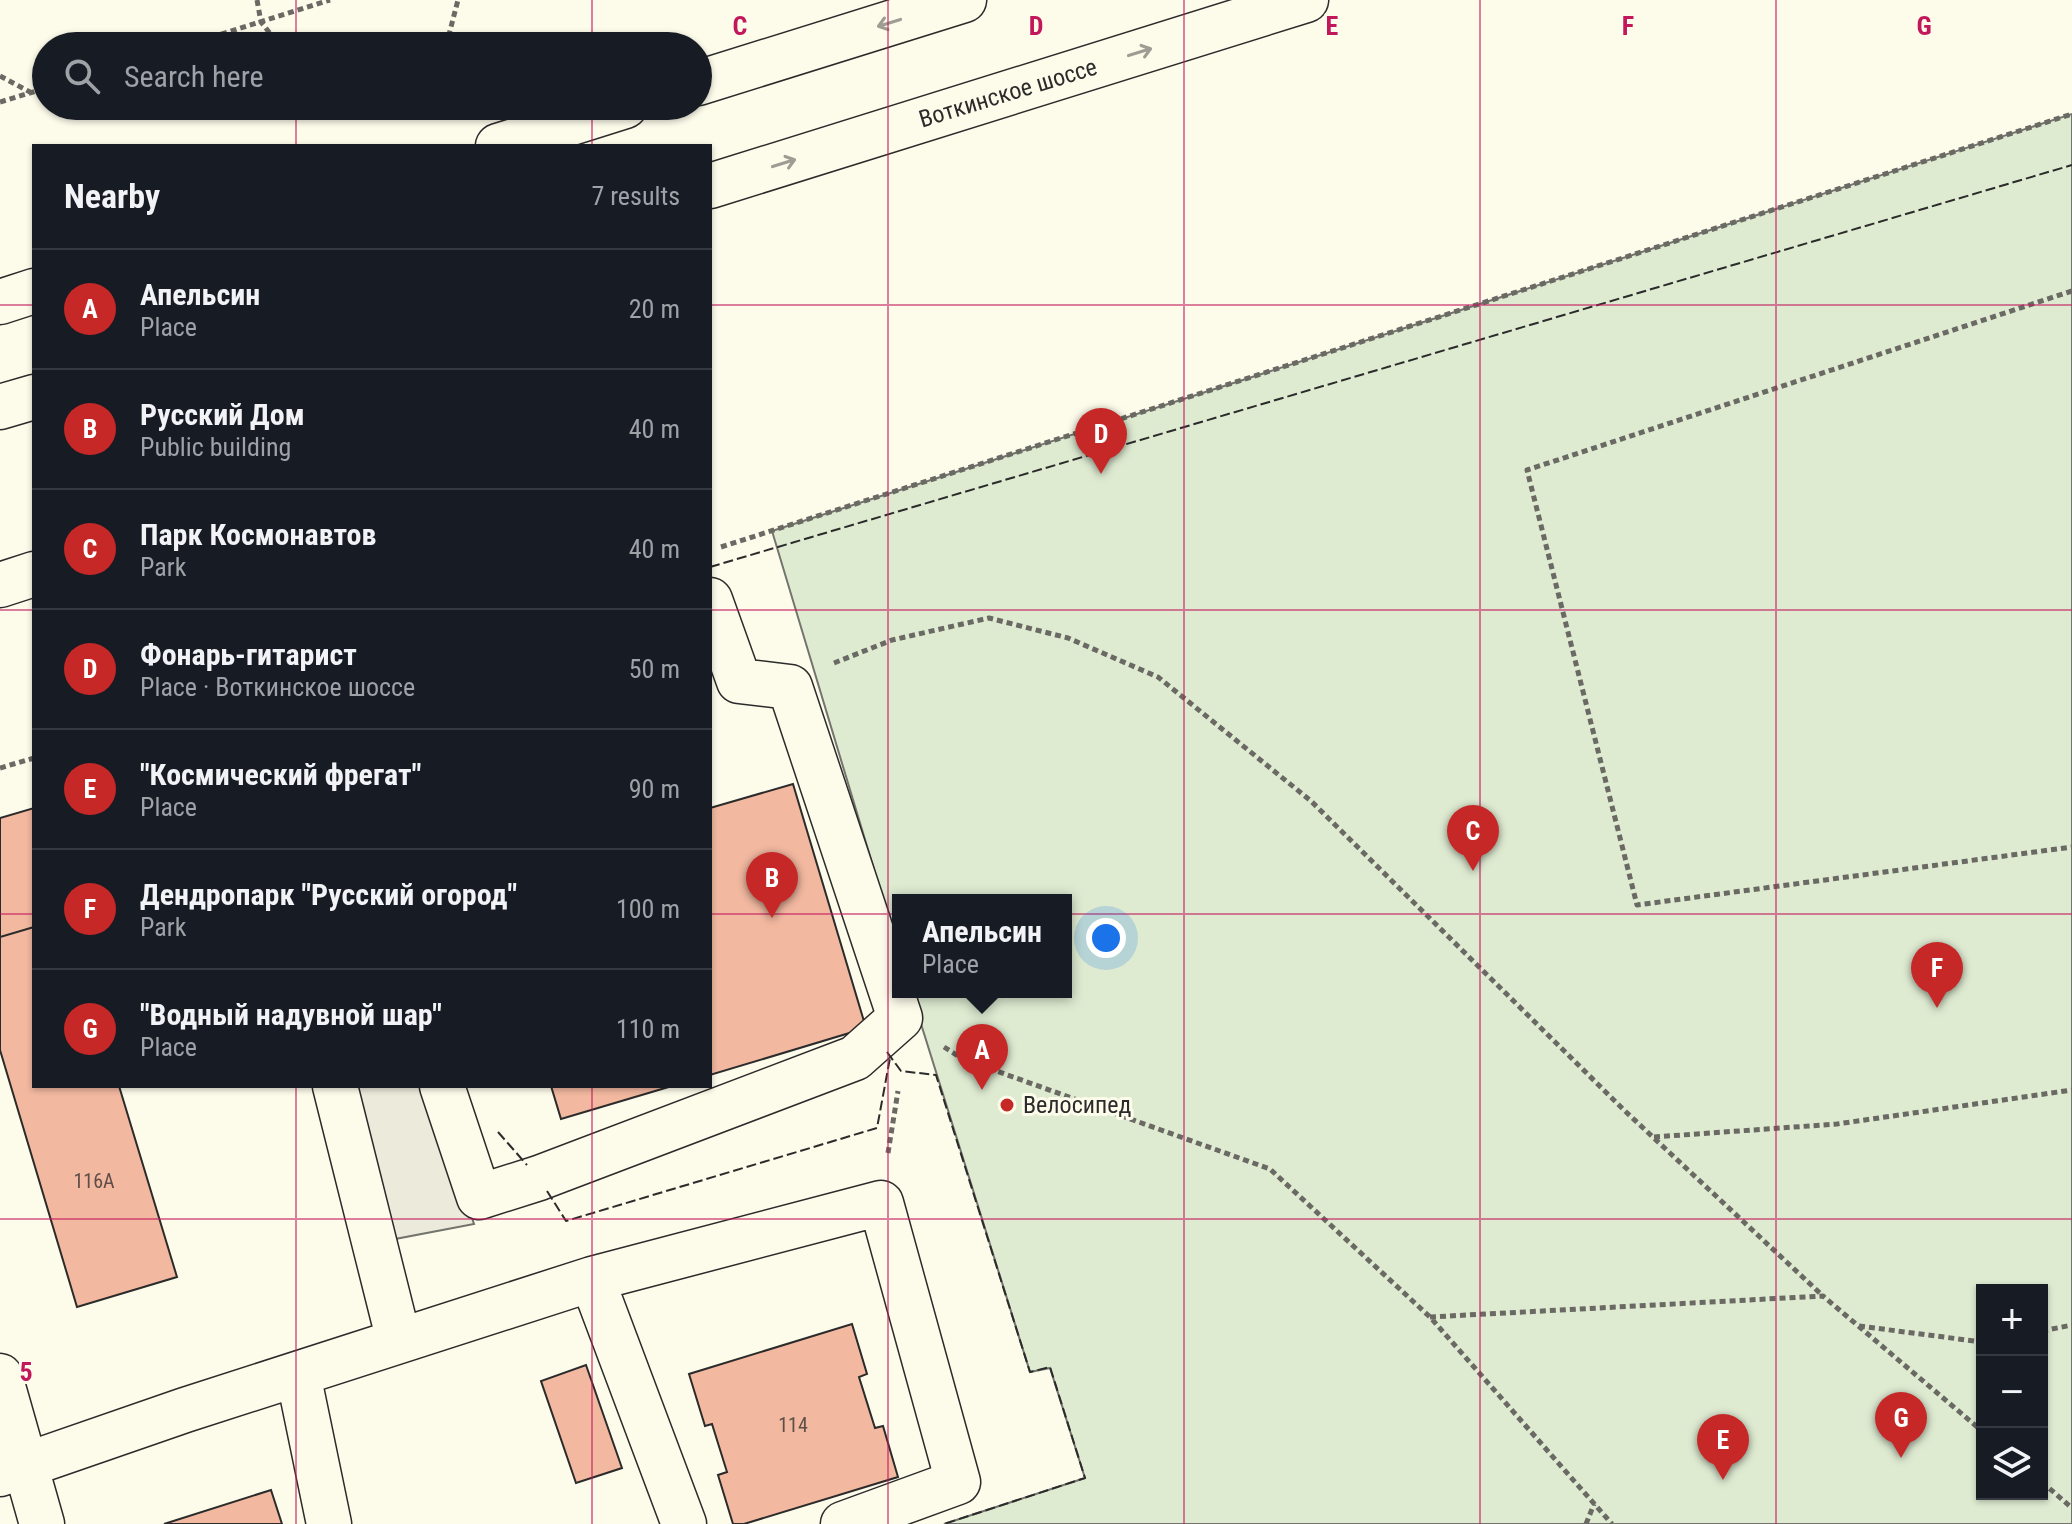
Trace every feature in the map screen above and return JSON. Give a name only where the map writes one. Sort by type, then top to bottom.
[{"type":"main road","points":[[712,79],[964,0]]},
{"type":"main road","name":"Воткинское шоссе","points":[[712,185],[1306,0]]},
{"type":"main road","points":[[504,144],[581,120]]},
{"type":"main road","points":[[0,302],[32,292]]},
{"type":"main road","points":[[0,407],[32,398]]},
{"type":"main road","points":[[0,585],[32,575]]},
{"type":"main road","points":[[712,606],[739,681],[790,687],[892,994]]},
{"type":"main road","points":[[443,1088],[479,1197],[539,1178],[855,1058],[900,1018],[893,998]]},
{"type":"main road","points":[[336,1088],[399,1341]]},
{"type":"main road","points":[[13,1470],[592,1279],[881,1203],[958,1482],[843,1524]]},
{"type":"main road","points":[[592,1279],[684,1524]]},
{"type":"main road","points":[[298,1374],[329,1524]]},
{"type":"main road","points":[[0,1376],[13,1470],[42,1524]]},
{"type":"path","points":[[257,0],[261,22],[269,32]]},
{"type":"path","points":[[228,32],[330,0]]},
{"type":"path","points":[[450,32],[458,0]]},
{"type":"path","points":[[0,76],[31,93]]},
{"type":"path","points":[[0,102],[31,93]]},
{"type":"path","points":[[712,549],[2072,114]]},
{"type":"path","points":[[2072,291],[1527,470],[1637,905],[2072,847]]},
{"type":"path","points":[[790,687],[825,667],[892,640],[989,618],[1068,638],[1158,677],[1311,801],[1653,1137],[1823,1296],[1978,1428]]},
{"type":"path","points":[[0,768],[32,759]]},
{"type":"path","points":[[881,1203],[901,1071],[900,1018]]},
{"type":"path","points":[[900,1018],[963,1059],[1270,1169],[1430,1317],[1612,1524]]},
{"type":"path","points":[[1653,1137],[1837,1124],[2072,1090]]},
{"type":"path","points":[[1430,1317],[1823,1296]]},
{"type":"path","points":[[1858,1325],[1976,1341]]},
{"type":"path","points":[[2048,1330],[2072,1325]]},
{"type":"path","points":[[2048,1487],[2072,1508]]},
{"type":"path","points":[[1586,1524],[1594,1504]]},
{"type":"green space","points":[[2072,114],[2072,1524],[944,1524],[1085,1478],[1050,1368],[1030,1372],[913,998],[1072,998],[1072,894],[892,894],[892,929],[772,531]]},
{"type":"shaded area","points":[[354,1088],[430,1088],[474,1224],[395,1239]]},
{"type":"building","points":[[793,784],[866,1028],[712,1074],[712,807]]},
{"type":"building","points":[[32,809],[32,928],[0,937],[0,818]]},
{"type":"building","points":[[32,928],[32,1088],[120,1088],[177,1277],[77,1307],[0,1050],[0,937]]},
{"type":"building","points":[[552,1088],[665,1088],[561,1119]]},
{"type":"building","points":[[852,1324],[867,1374],[859,1377],[875,1428],[883,1426],[898,1477],[744,1524],[733,1524],[718,1475],[727,1472],[712,1424],[705,1426],[689,1374]]},
{"type":"building","points":[[586,1365],[622,1468],[576,1483],[541,1381]]},
{"type":"building","points":[[271,1490],[282,1524],[164,1524]]},
{"type":"fence","points":[[712,566],[2072,165]]},
{"type":"fence","points":[[887,1052],[901,1071],[936,1075],[1030,1372],[1050,1367],[1085,1478],[944,1524]]},
{"type":"fence","points":[[547,1191],[566,1221],[877,1128],[890,1058]]},
{"type":"fence","points":[[498,1132],[527,1165]]},
{"type":"place","name":"Фонарь-гитарист","points":[[1101,474]]},
{"type":"place","name":"Парк Космонавтов","points":[[1473,871]]},
{"type":"place","name":"Русский Дом","points":[[772,918]]},
{"type":"place","name":"Дендропарк \"Русский огород\"","points":[[1937,1008]]},
{"type":"place","name":"Апельсин","points":[[982,1090]]},
{"type":"place","name":"Велосипед","points":[[1007,1105]]},
{"type":"place","name":"\"Водный надувной шар\"","points":[[1901,1458]]},
{"type":"place","name":"\"Космический фрегат\"","points":[[1723,1480]]}]
